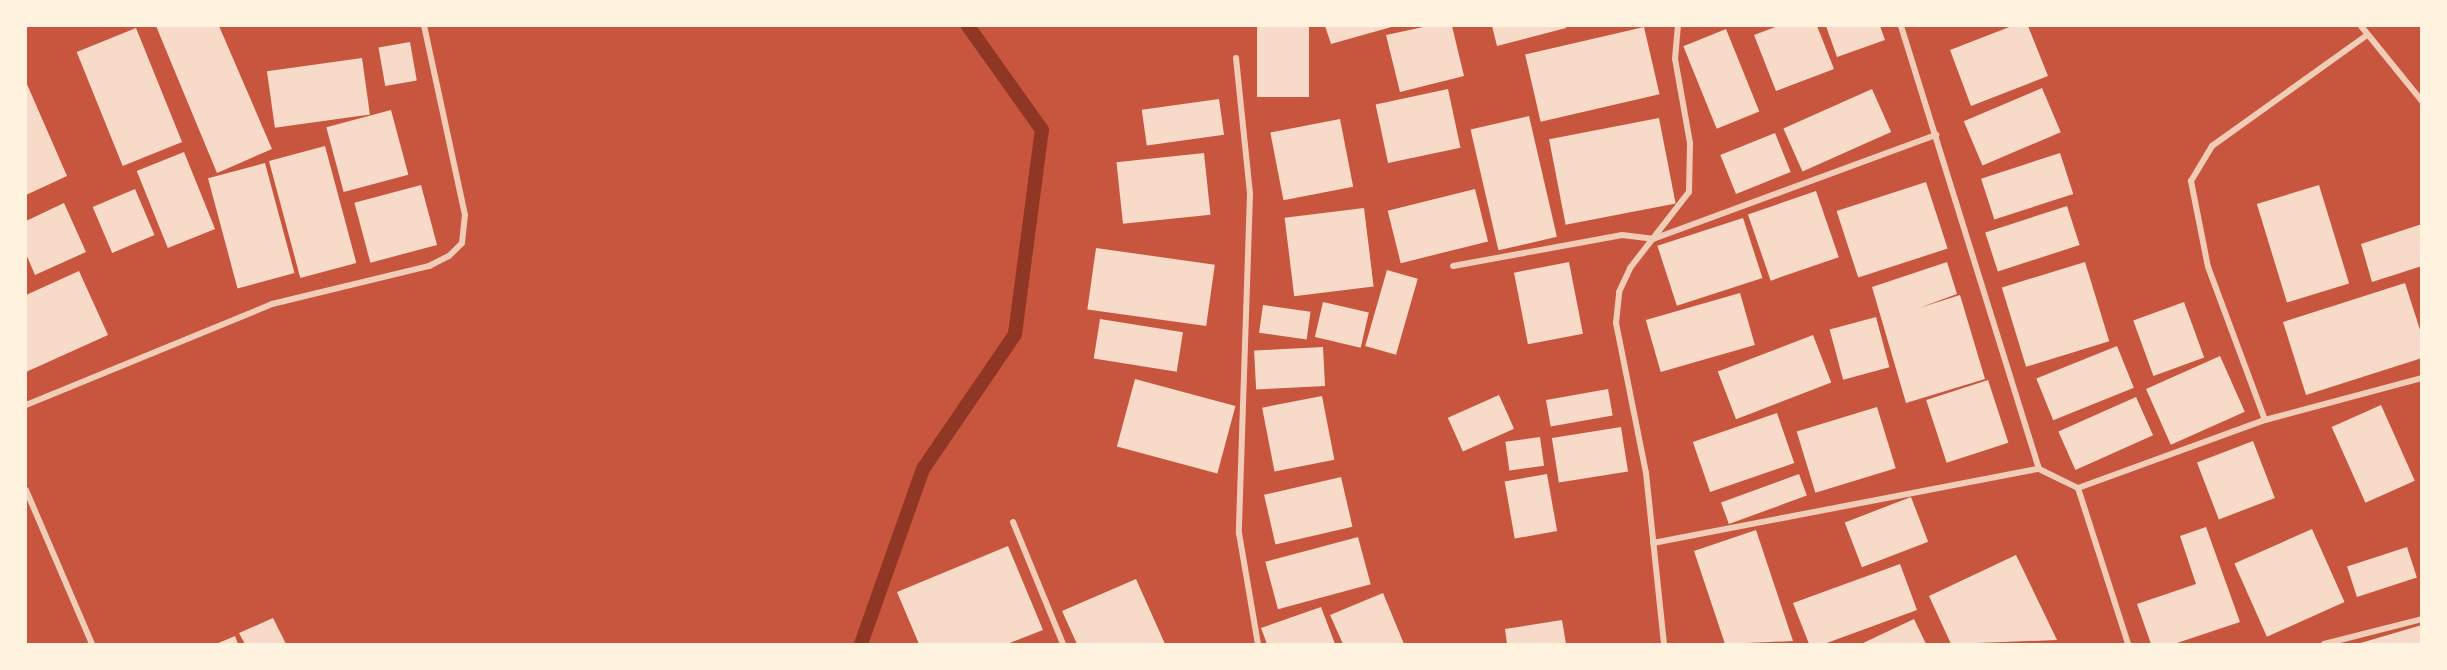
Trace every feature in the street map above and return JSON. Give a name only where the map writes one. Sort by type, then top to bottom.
[{"type":"street","points":[[26,405],[272,304],[429,266],[449,256],[462,243],[465,215],[424,26]]},
{"type":"street","points":[[1664,645],[1646,473],[1616,323],[1619,292],[1630,268],[1689,192],[1690,143],[1675,59],[1678,26]]},
{"type":"street","points":[[1900,26],[2039,469]]},
{"type":"street","points":[[2361,26],[2421,100]]},
{"type":"street","points":[[2265,420],[2208,267],[2191,181],[2212,146],[2367,35]]},
{"type":"street","points":[[1236,58],[1250,194],[1239,532],[1258,645]]},
{"type":"street","points":[[1453,266],[1622,235],[1653,239],[1936,135]]},
{"type":"street","points":[[1653,543],[2039,469],[2078,488],[2265,420],[2421,378]]},
{"type":"street","points":[[2078,488],[2128,645]]},
{"type":"street","points":[[26,490],[92,645]]},
{"type":"street","points":[[1013,522],[1063,645]]},
{"type":"street","points":[[2324,645],[2421,619]]},
{"type":"building","points":[[156,26],[219,26],[272,149],[217,173]]},
{"type":"building","points":[[1257,26],[1309,26],[1309,97],[1257,97]]},
{"type":"building","points":[[1325,26],[1395,26],[1331,44]]},
{"type":"building","points":[[1428,26],[1452,26],[1464,76],[1400,92],[1386,35]]},
{"type":"building","points":[[1492,26],[1566,26],[1566,28],[1497,46]]},
{"type":"building","points":[[1778,26],[1817,26],[1834,69],[1776,91],[1754,35]]},
{"type":"building","points":[[1826,26],[1880,26],[1885,40],[1837,57]]},
{"type":"building","points":[[2012,26],[2028,26],[2048,76],[1971,106],[1950,50]]},
{"type":"building","points":[[1644,27],[1660,94],[1541,122],[1525,54]]},
{"type":"building","points":[[136,28],[182,142],[123,166],[77,52]]},
{"type":"building","points":[[1726,29],[1759,112],[1717,129],[1683,46]]},
{"type":"building","points":[[410,42],[417,80],[385,86],[378,48]]},
{"type":"building","points":[[362,58],[370,114],[275,128],[267,71]]},
{"type":"building","points":[[26,82],[67,176],[26,195]]},
{"type":"building","points":[[2042,88],[2061,132],[1983,165],[1964,121]]},
{"type":"building","points":[[1448,89],[1460,148],[1388,163],[1376,104]]},
{"type":"building","points":[[1872,89],[1891,132],[1803,171],[1783,128]]},
{"type":"building","points":[[1219,99],[1224,135],[1147,146],[1142,110]]},
{"type":"building","points":[[391,110],[408,175],[344,192],[326,127]]},
{"type":"building","points":[[1529,116],[1557,237],[1498,250],[1471,129]]},
{"type":"building","points":[[1659,118],[1676,203],[1566,225],[1549,139]]},
{"type":"building","points":[[1340,119],[1353,187],[1283,200],[1270,133]]},
{"type":"building","points":[[1775,133],[1791,172],[1736,194],[1720,155]]},
{"type":"building","points":[[325,146],[356,263],[300,278],[269,161]]},
{"type":"building","points":[[184,152],[215,229],[168,248],[137,171]]},
{"type":"building","points":[[1204,153],[1210,215],[1123,224],[1116,162]]},
{"type":"building","points":[[2060,153],[2073,194],[1994,220],[1981,179]]},
{"type":"building","points":[[265,163],[295,273],[238,288],[208,178]]},
{"type":"building","points":[[1926,182],[1948,249],[1858,278],[1837,211]]},
{"type":"building","points":[[421,185],[437,245],[370,263],[354,203]]},
{"type":"building","points":[[2319,185],[2349,283],[2287,303],[2257,204]]},
{"type":"building","points":[[135,189],[155,235],[112,253],[93,207]]},
{"type":"building","points":[[1475,189],[1488,241],[1401,263],[1388,211]]},
{"type":"building","points":[[1816,191],[1839,257],[1771,281],[1748,214]]},
{"type":"building","points":[[64,203],[86,252],[35,275],[26,254],[26,221]]},
{"type":"building","points":[[2067,206],[2080,245],[1998,272],[1985,233]]},
{"type":"building","points":[[1364,208],[1374,286],[1294,296],[1285,218]]},
{"type":"building","points":[[1743,218],[1762,278],[1677,306],[1657,246]]},
{"type":"building","points":[[2422,224],[2422,266],[2372,282],[2361,244]]},
{"type":"building","points":[[1096,248],[1215,265],[1206,326],[1087,309]]},
{"type":"building","points":[[1569,262],[1583,334],[1528,344],[1514,273]]},
{"type":"building","points":[[1947,262],[1957,294],[1919,308],[1960,295],[1985,379],[1906,403],[1872,287]]},
{"type":"building","points":[[2085,262],[2109,341],[2026,367],[2002,287]]},
{"type":"building","points":[[1387,270],[1418,279],[1396,355],[1365,346]]},
{"type":"building","points":[[79,271],[108,335],[26,372],[26,295]]},
{"type":"building","points":[[2405,283],[2422,336],[2422,358],[2306,395],[2283,322]]},
{"type":"building","points":[[1740,293],[1755,345],[1661,372],[1646,320]]},
{"type":"building","points":[[1323,302],[1369,313],[1361,348],[1315,337]]},
{"type":"building","points":[[2184,302],[2204,357],[2153,376],[2133,320]]},
{"type":"building","points":[[1263,305],[1311,312],[1307,339],[1259,333]]},
{"type":"building","points":[[1876,317],[1889,367],[1843,380],[1830,329]]},
{"type":"building","points":[[1100,319],[1183,332],[1177,372],[1094,359]]},
{"type":"building","points":[[1813,335],[1831,383],[1736,419],[1718,372]]},
{"type":"building","points":[[2117,346],[2134,388],[2053,420],[2036,379]]},
{"type":"building","points":[[1323,347],[1325,386],[1256,390],[1254,351]]},
{"type":"building","points":[[2220,356],[2245,412],[2171,445],[2146,389]]},
{"type":"building","points":[[1135,379],[1235,406],[1217,474],[1117,447]]},
{"type":"building","points":[[1988,380],[2008,443],[1947,463],[1926,400]]},
{"type":"building","points":[[1608,389],[1613,416],[1551,427],[1546,400]]},
{"type":"building","points":[[1499,395],[1514,429],[1463,452],[1448,418]]},
{"type":"building","points":[[1322,396],[1334,460],[1275,471],[1262,408]]},
{"type":"building","points":[[2136,397],[2153,435],[2075,470],[2058,432]]},
{"type":"building","points":[[2381,405],[2415,481],[2365,503],[2332,427]]},
{"type":"building","points":[[1877,407],[1896,468],[1815,493],[1797,432]]},
{"type":"building","points":[[1777,413],[1794,463],[1710,492],[1693,442]]},
{"type":"building","points":[[1621,427],[1628,471],[1559,482],[1552,438]]},
{"type":"building","points":[[1540,437],[1544,466],[1509,471],[1505,442]]},
{"type":"building","points":[[2253,441],[2275,498],[2219,519],[2197,463]]},
{"type":"building","points":[[1547,474],[1557,531],[1515,539],[1505,481]]},
{"type":"building","points":[[1799,474],[1807,496],[1729,524],[1721,502]]},
{"type":"building","points":[[1341,477],[1352,527],[1275,544],[1264,495]]},
{"type":"building","points":[[1911,497],[1928,542],[1862,567],[1845,522]]},
{"type":"building","points":[[2206,527],[2240,622],[2174,644],[2151,644],[2137,604],[2196,584],[2180,536]]},
{"type":"building","points":[[2312,529],[2345,602],[2267,637],[2234,564]]},
{"type":"building","points":[[1756,530],[1793,641],[1725,644],[1694,551]]},
{"type":"building","points":[[1358,537],[1371,584],[1278,609],[1265,562]]},
{"type":"building","points":[[1008,546],[1043,630],[1007,644],[919,644],[897,592]]},
{"type":"building","points":[[2407,547],[2417,577],[2357,597],[2347,566]]},
{"type":"building","points":[[2016,555],[2057,640],[1951,644],[1929,596]]},
{"type":"building","points":[[1900,564],[1917,610],[1824,644],[1809,644],[1793,603]]},
{"type":"building","points":[[1136,579],[1165,644],[1077,644],[1062,611]]},
{"type":"building","points":[[1383,593],[1404,644],[1343,644],[1330,615]]},
{"type":"building","points":[[1321,607],[1335,644],[1267,644],[1261,628]]},
{"type":"building","points":[[273,618],[286,644],[245,644],[239,633]]},
{"type":"building","points":[[1914,619],[1926,644],[1861,644]]},
{"type":"building","points":[[1562,620],[1566,644],[1507,644],[1505,629]]},
{"type":"building","points":[[2422,625],[2422,644],[2357,644]]},
{"type":"building","points":[[235,636],[238,644],[216,644]]},
{"type":"waterway","points":[[861,644],[923,469],[1015,334],[1042,130],[968,26]]}]
